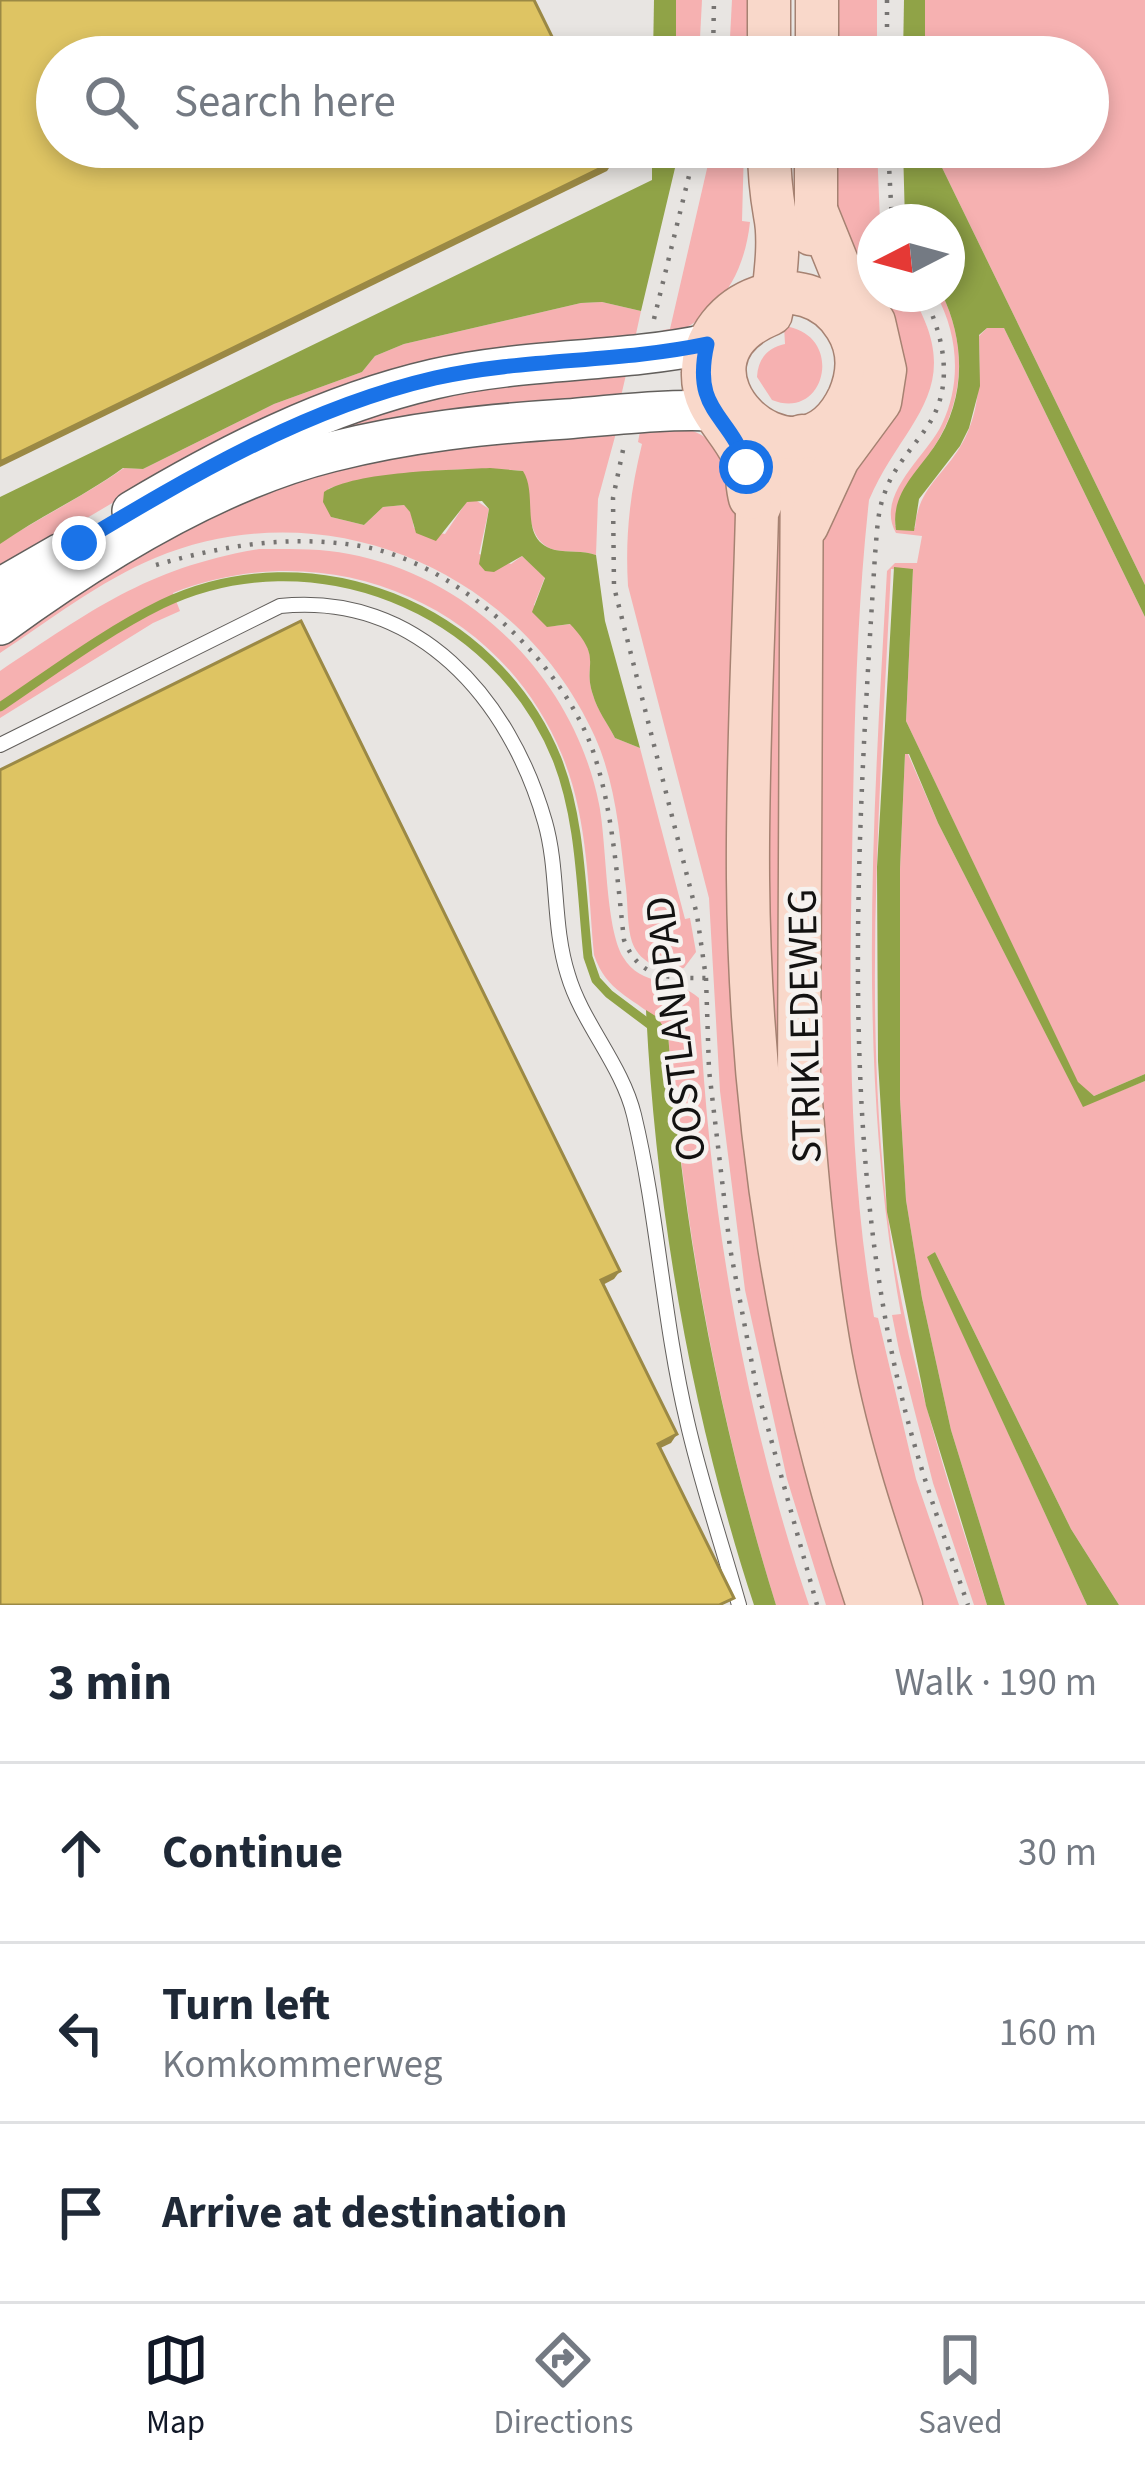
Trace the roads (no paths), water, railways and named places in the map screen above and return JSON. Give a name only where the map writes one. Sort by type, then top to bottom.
[{"type":"main road","points":[[770,0],[770,36]]},
{"type":"main road","points":[[817,0],[817,36]]},
{"type":"main road","points":[[770,168],[777,296]]},
{"type":"main road","points":[[751,426],[726,382],[730,349],[748,324],[772,314],[777,296],[809,243],[816,210],[817,168]]},
{"type":"main road","points":[[805,533],[838,459],[880,402],[885,370],[874,322],[842,274],[816,210]]},
{"type":"main road","points":[[0,625],[51,588],[181,513],[273,471],[327,453],[451,429],[649,411],[751,426],[822,428],[842,410],[856,377],[854,344],[836,314],[777,296],[727,315],[707,344],[703,381],[751,426]]},
{"type":"main road","points":[[0,588],[193,475],[310,418],[359,401],[434,379],[500,368],[652,356],[707,344]]},
{"type":"main road","name":"STRIKLEDEWEG","points":[[751,426],[805,533],[798,775],[799,1077],[807,1179],[828,1342],[846,1424],[901,1605]]},
{"type":"main road","name":"STRIKLEDEWEG","points":[[751,426],[746,467],[748,494],[757,513],[748,879],[769,1179],[816,1430],[868,1605]]},
{"type":"lane","points":[[0,746],[280,606],[309,603],[401,627],[453,661],[490,701],[525,764],[546,826],[568,977],[633,1111],[686,1420],[739,1605]]},
{"type":"waterway","points":[[0,707],[141,615],[219,584],[278,577],[336,582],[392,598],[444,624],[490,660],[528,706],[557,759],[571,806],[588,957],[596,980],[653,1027]]}]
